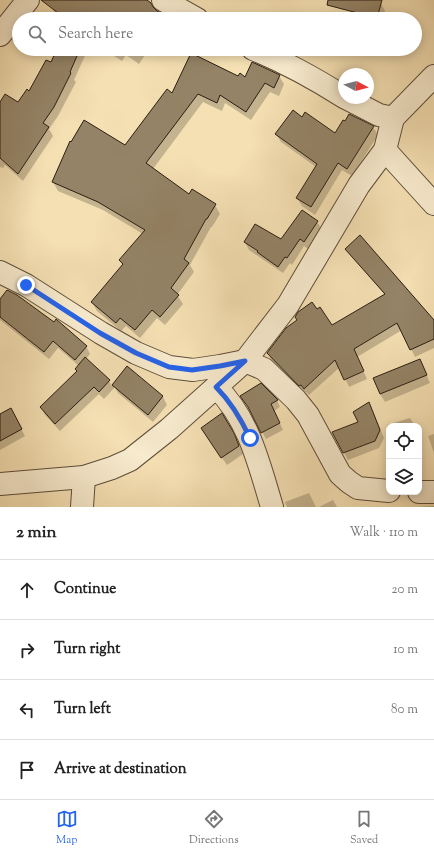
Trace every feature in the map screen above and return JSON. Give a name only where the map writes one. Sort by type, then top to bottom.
[{"type":"street","points":[[18,12],[28,0]]},
{"type":"street","points":[[163,0],[184,12]]},
{"type":"street","points":[[0,35],[12,20]]},
{"type":"street","points":[[270,56],[308,74],[338,93]]},
{"type":"street","points":[[0,484],[84,477],[112,468],[130,460],[169,429],[245,361],[288,305],[359,186],[385,150],[393,118],[434,76]]},
{"type":"street","points":[[358,104],[379,115],[393,118]]},
{"type":"street","points":[[385,150],[434,204]]},
{"type":"street","points":[[0,272],[26,285],[100,333],[136,353],[169,367],[192,370],[245,361],[264,369],[296,400],[308,415],[340,474],[358,488],[387,496]]},
{"type":"street","points":[[216,387],[227,397],[240,417],[250,438],[272,507]]},
{"type":"street","points":[[82,507],[84,477]]},
{"type":"street","points":[[422,492],[434,492]]},
{"type":"building","points":[[41,0],[147,0],[159,12],[57,12]]},
{"type":"building","points":[[328,0],[382,0],[379,12],[354,12],[327,5]]},
{"type":"building","points":[[54,56],[77,56],[70,72],[71,73],[54,107],[43,123],[49,127],[18,174],[0,158],[0,102],[5,94],[18,102],[27,89],[29,91],[46,60],[51,62]]},
{"type":"building","points":[[190,56],[197,56],[238,76],[240,73],[245,77],[252,62],[280,75],[274,88],[265,83],[246,112],[220,95],[217,103],[198,94],[146,163],[189,194],[192,189],[216,204],[184,259],[189,263],[171,288],[179,295],[160,317],[152,310],[135,330],[120,318],[116,323],[91,302],[123,264],[119,260],[145,230],[98,202],[52,182],[70,141],[71,142],[84,120],[125,145],[167,89],[172,93]]},
{"type":"building","points":[[293,110],[302,117],[305,112],[335,133],[343,120],[345,121],[349,114],[374,126],[347,169],[338,163],[311,207],[296,198],[317,164],[275,134]]},
{"type":"building","points":[[302,210],[318,221],[304,242],[300,239],[287,258],[285,257],[278,267],[244,242],[255,224],[281,239]]},
{"type":"building","points":[[360,235],[434,320],[434,339],[410,350],[397,323],[354,349],[364,371],[344,380],[335,360],[304,389],[301,385],[299,386],[267,353],[286,328],[297,320],[295,317],[298,312],[312,302],[317,309],[320,307],[332,325],[385,294],[345,249]]},
{"type":"building","points":[[7,290],[17,295],[54,322],[56,319],[87,346],[75,360],[53,341],[44,352],[0,317],[0,299]]},
{"type":"building","points":[[85,357],[110,380],[99,392],[94,387],[55,424],[40,407],[77,371],[75,369]]},
{"type":"building","points":[[420,359],[427,375],[380,394],[373,378]]},
{"type":"building","points":[[127,366],[163,396],[148,415],[112,385]]},
{"type":"building","points":[[261,383],[278,400],[271,404],[280,423],[261,433],[248,407],[240,396]]},
{"type":"building","points":[[369,402],[380,430],[375,441],[343,453],[332,432],[358,422],[353,412]]},
{"type":"building","points":[[11,408],[22,429],[0,441],[0,414]]},
{"type":"building","points":[[222,413],[234,433],[239,446],[221,458],[201,428]]},
{"type":"route","points":[[26,285],[100,333],[136,353],[169,367],[192,370],[245,361],[216,387],[227,397],[240,417],[250,438]]}]
